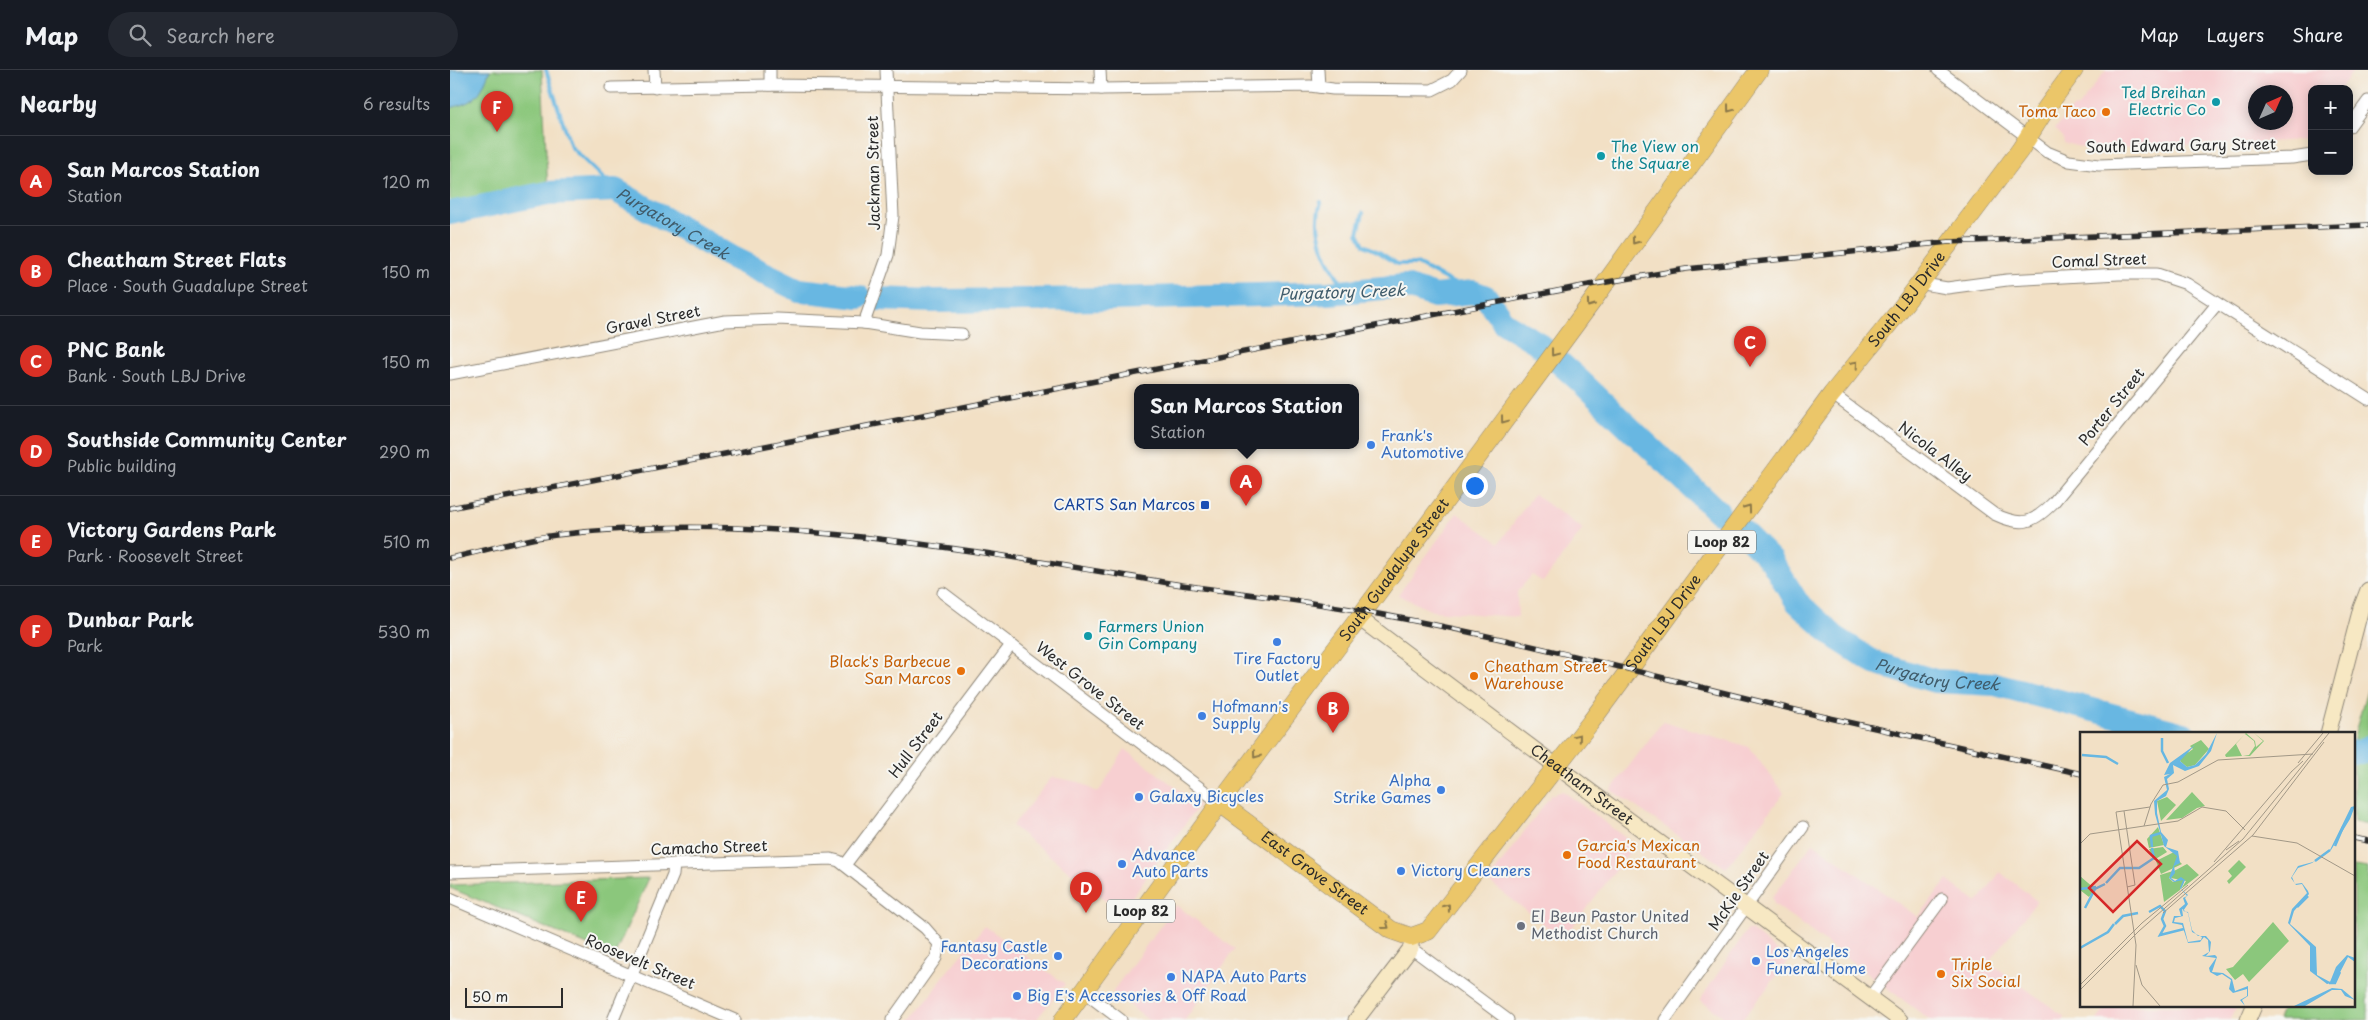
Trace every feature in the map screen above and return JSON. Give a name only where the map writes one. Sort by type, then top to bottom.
[{"type":"main road","name":"South Guadalupe Street","points":[[1063,1020],[1220,803],[1575,326],[1759,70]]},
{"type":"main road","name":"South LBJ Drive","points":[[1411,942],[1434,925],[1590,722],[1832,394],[1896,315],[2027,138],[2074,70]]},
{"type":"main road","name":"East Grove Street","points":[[1220,803],[1391,930],[1411,942]]},
{"type":"street","points":[[654,70],[655,88]]},
{"type":"street","points":[[770,70],[770,85]]},
{"type":"street","name":"Jackman Street","points":[[864,323],[888,255],[893,216],[886,70]]},
{"type":"street","points":[[1100,70],[1101,89]]},
{"type":"street","points":[[1318,70],[1319,87]]},
{"type":"street","points":[[611,88],[770,85],[1101,89],[1319,87],[1414,91],[1432,90],[1444,84],[1461,70]]},
{"type":"street","name":"South Edward Gary Street","points":[[1938,70],[2046,152],[2069,161],[2099,165],[2292,158],[2308,156]]},
{"type":"street","points":[[2353,122],[2368,101]]},
{"type":"street","name":"Comal Street","points":[[1918,283],[1947,288],[2007,280],[2119,274],[2157,274],[2187,284],[2368,399]]},
{"type":"street","name":"Porter Street","points":[[2025,523],[2040,517],[2053,503],[2217,304]]},
{"type":"street","name":"Gravel Street","points":[[450,374],[725,321],[777,319],[864,323]]},
{"type":"street","points":[[864,323],[920,332],[962,334]]},
{"type":"street","name":"Nicola Alley","points":[[1832,394],[1994,514],[2010,522],[2025,523]]},
{"type":"street","points":[[2328,732],[2368,590]]},
{"type":"street","name":"West Grove Street","points":[[943,593],[1220,803]]},
{"type":"street","name":"Cheatham Street","points":[[1359,618],[1900,1020]]},
{"type":"street","name":"Hull Street","points":[[845,865],[1011,645]]},
{"type":"street","name":"McKie Street","points":[[1665,1020],[1802,827]]},
{"type":"street","name":"Camacho Street","points":[[450,872],[831,859],[845,865],[925,928],[939,944],[936,958],[892,1020]]},
{"type":"street","points":[[612,1020],[674,875],[674,864]]},
{"type":"street","name":"Roosevelt Street","points":[[450,898],[632,974],[735,1020]]},
{"type":"street","points":[[1870,998],[1942,899]]},
{"type":"street","name":"South LBJ Drive","points":[[1356,1020],[1411,942]]},
{"type":"street","name":"East Grove Street","points":[[1411,942],[1508,1020]]},
{"type":"street","points":[[1084,992],[1121,1020]]},
{"type":"street","points":[[2248,1020],[2253,1008]]},
{"type":"shaded area","points":[[2106,70],[2354,70],[2343,85],[2308,85],[2308,140],[2089,149],[2064,143],[2063,137],[2055,129],[2072,108],[2078,107]]},
{"type":"shaded area","points":[[1534,494],[1583,529],[1543,582],[1532,575],[1517,592],[1518,617],[1432,611],[1398,595],[1457,513],[1499,543]]},
{"type":"shaded area","points":[[1663,721],[1749,747],[1784,793],[1726,868],[1611,790]]},
{"type":"shaded area","points":[[1125,749],[1199,805],[1121,912],[1012,826],[1052,777],[1079,782],[1098,793]]},
{"type":"shaded area","points":[[1563,791],[1635,845],[1563,939],[1488,881],[1551,795]]},
{"type":"shaded area","points":[[1813,843],[1918,917],[1947,880],[1977,903],[2000,872],[2037,901],[1989,962],[2065,1017],[2063,1020],[1930,1020],[1774,904],[1772,898]]},
{"type":"shaded area","points":[[1176,905],[1235,949],[1185,1020],[1148,1020],[1112,992]]},
{"type":"shaded area","points":[[985,926],[1065,984],[1036,1020],[912,1020],[946,973]]},
{"type":"shaded area","points":[[1747,930],[1751,930],[1789,961],[1741,1020],[1728,1020],[1700,1000]]},
{"type":"shaded area","points":[[2106,1008],[2235,1008],[2230,1020],[2097,1020]]},
{"type":"green space","points":[[450,70],[542,70],[548,193],[450,213]]},
{"type":"green space","points":[[2368,687],[2368,825],[2356,822],[2355,732]]},
{"type":"green space","points":[[2356,866],[2368,868],[2368,1020],[2278,1020],[2282,1008],[2356,1008]]},
{"type":"green space","points":[[649,878],[614,956],[450,888],[450,885]]},
{"type":"water","points":[[450,70],[490,70],[477,96],[467,103],[450,108]]},
{"type":"waterway","points":[[546,70],[571,147],[615,190]]},
{"type":"waterway","name":"Purgatory Creek","points":[[450,213],[548,193],[615,190],[731,257],[799,290],[859,297]]},
{"type":"waterway","points":[[1321,202],[1318,214],[1320,238],[1328,261],[1347,292]]},
{"type":"waterway","points":[[1363,213],[1358,233],[1364,245],[1397,264],[1417,264],[1470,292]]},
{"type":"waterway","name":"Purgatory Creek","points":[[878,299],[934,301],[1109,299],[1329,293],[1405,286],[1435,296],[1473,292],[1486,297],[1504,323],[1536,342],[1579,380],[1718,512]]},
{"type":"waterway","name":"Purgatory Creek","points":[[1742,531],[1771,560],[1797,602],[1835,637],[1875,663],[1935,681],[1995,684],[2176,732]]},
{"type":"waterway","name":"Purgatory Creek","points":[[2356,752],[2362,752],[2368,747]]},
{"type":"railway","points":[[450,508],[1401,321],[1583,286],[1686,269],[1949,242],[2368,225]]},
{"type":"railway","points":[[450,558],[516,542],[556,535],[633,529],[710,527],[787,530],[864,537],[940,547],[1317,604],[1424,623],[1538,648],[1821,716],[2080,774]]},
{"type":"railway","points":[[2356,838],[2368,841]]},
{"type":"place","name":"Ted Breihan Electric Co","points":[[2216,102]]},
{"type":"place","name":"Toma Taco","points":[[2106,112]]},
{"type":"place","name":"Dunbar Park","points":[[497,132]]},
{"type":"place","name":"The View on the Square","points":[[1601,156]]},
{"type":"place","name":"PNC Bank","points":[[1750,367]]},
{"type":"place","name":"Frank's Automotive","points":[[1371,445]]},
{"type":"place","name":"CARTS San Marcos","points":[[1205,505]]},
{"type":"place","name":"San Marcos Station","points":[[1246,506]]},
{"type":"place","name":"Farmers Union Gin Company","points":[[1088,636]]},
{"type":"place","name":"Tire Factory Outlet","points":[[1277,642]]},
{"type":"place","name":"Black's Barbecue San Marcos","points":[[961,671]]},
{"type":"place","name":"Cheatham Street Warehouse","points":[[1474,676]]},
{"type":"place","name":"Hofmann's Supply","points":[[1202,716]]},
{"type":"place","name":"Cheatham Street Flats","points":[[1333,733]]},
{"type":"place","name":"Alpha Strike Games","points":[[1441,790]]},
{"type":"place","name":"Galaxy Bicycles","points":[[1139,797]]},
{"type":"place","name":"Garcia's Mexican Food Restaurant","points":[[1567,855]]},
{"type":"place","name":"Advance Auto Parts","points":[[1122,864]]},
{"type":"place","name":"Victory Cleaners","points":[[1401,871]]},
{"type":"place","name":"Southside Community Center","points":[[1086,913]]},
{"type":"place","name":"Victory Gardens Park","points":[[581,922]]},
{"type":"place","name":"El Beun Pastor United Methodist Church","points":[[1521,926]]},
{"type":"place","name":"Fantasy Castle Decorations","points":[[1058,956]]},
{"type":"place","name":"Los Angeles Funeral Home","points":[[1756,961]]},
{"type":"place","name":"Triple Six Social","points":[[1941,974]]},
{"type":"place","name":"NAPA Auto Parts","points":[[1171,977]]},
{"type":"place","name":"Big E's Accessories & Off Road","points":[[1017,996]]}]
